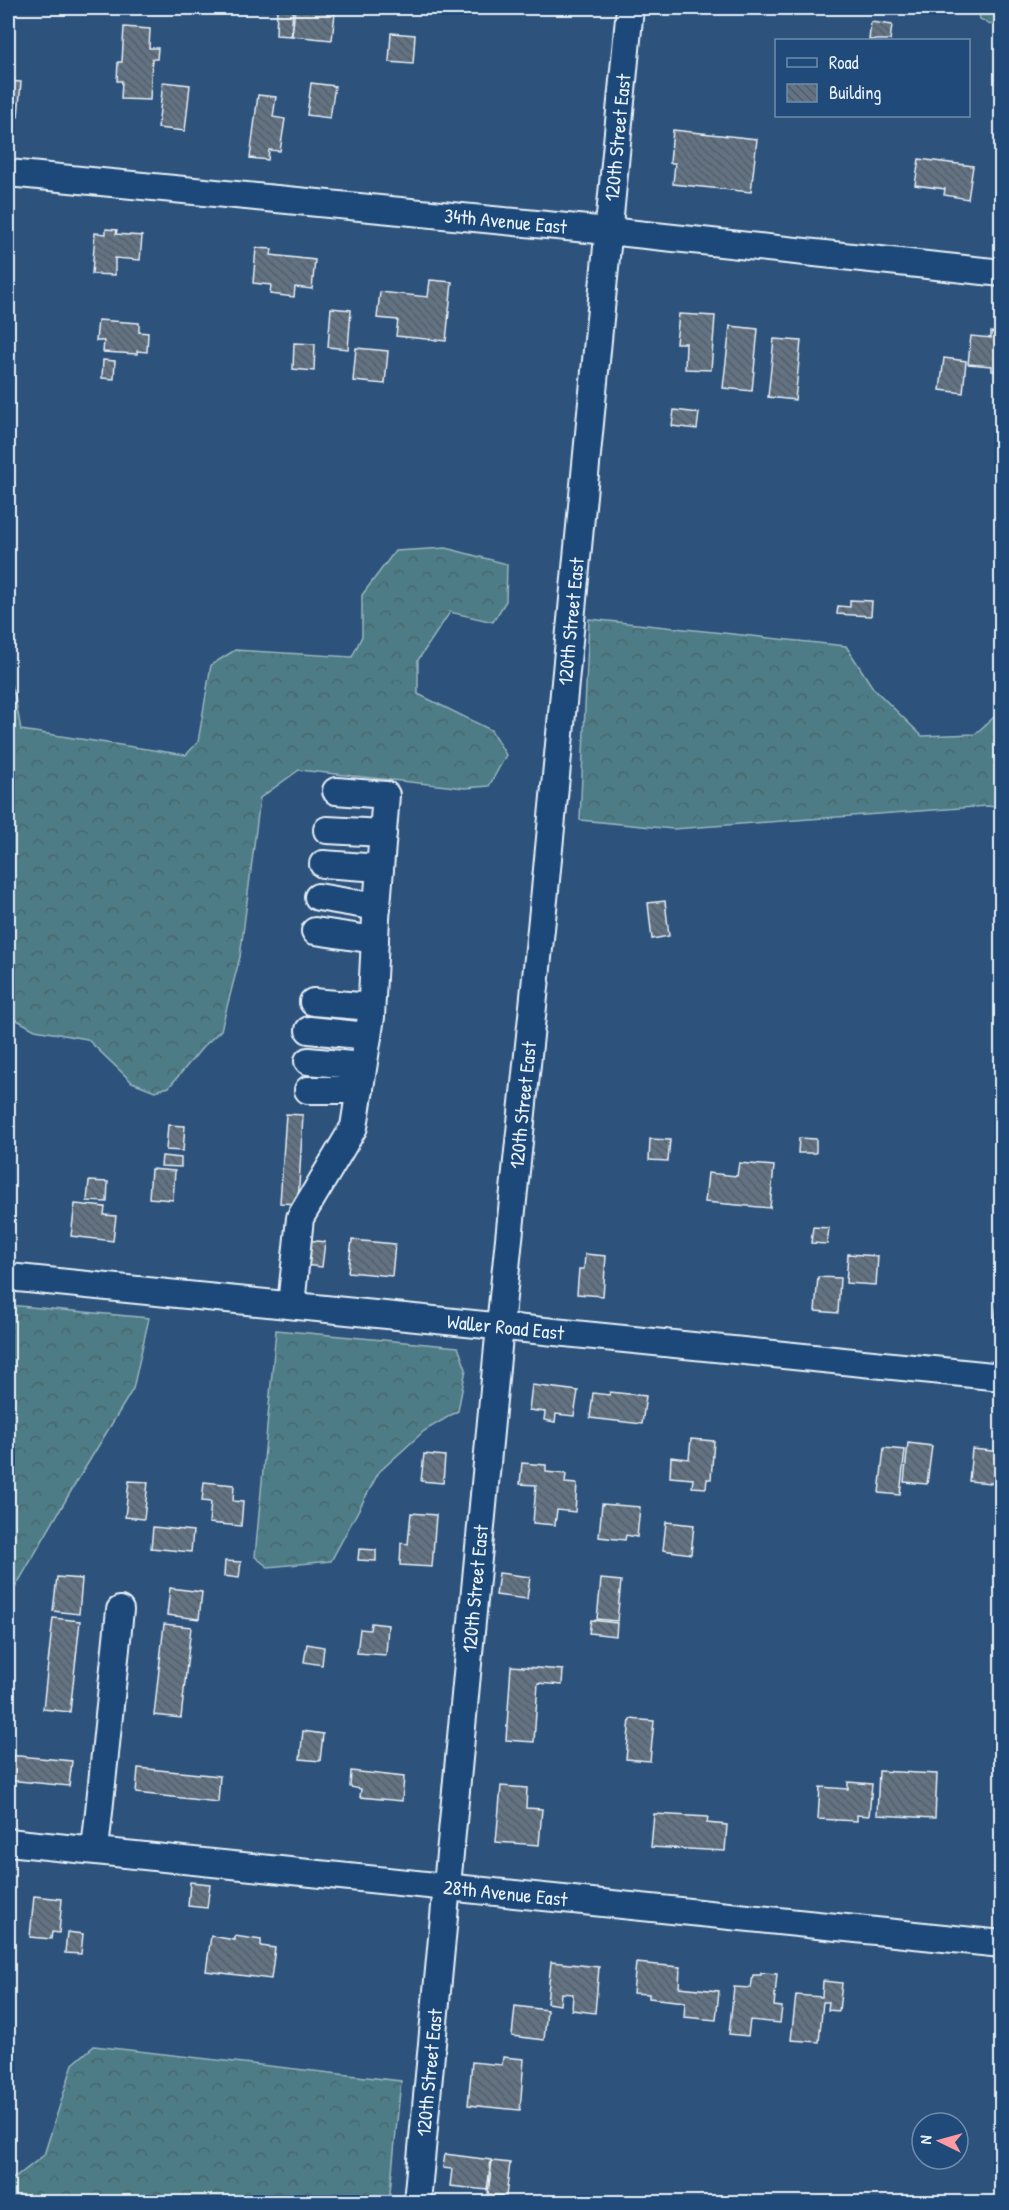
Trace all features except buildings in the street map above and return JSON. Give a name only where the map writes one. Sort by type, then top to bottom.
[{"type":"street","name":"120th Street East","points":[[417,2202],[500,1326],[546,878],[630,8]]},
{"type":"street","name":"34th Avenue East","points":[[8,173],[608,231],[1002,273]]},
{"type":"street","points":[[291,1305],[300,1218],[354,1127],[371,1007],[386,795],[336,792]]},
{"type":"street","points":[[327,830],[383,833]]},
{"type":"street","points":[[323,864],[380,868]]},
{"type":"street","points":[[318,897],[377,907]]},
{"type":"street","points":[[315,932],[375,940]]},
{"type":"street","points":[[313,1002],[371,1007]]},
{"type":"street","points":[[309,1030],[368,1036]]},
{"type":"street","points":[[308,1061],[362,1078]]},
{"type":"street","points":[[308,1090],[362,1078]]},
{"type":"street","name":"Waller Road East","points":[[8,1276],[1002,1377]]},
{"type":"street","points":[[95,1850],[120,1610]]},
{"type":"street","name":"28th Avenue East","points":[[8,1842],[1002,1944]]},
{"type":"green space","points":[[978,8],[1001,8],[1001,29],[980,19]]},
{"type":"green space","points":[[446,548],[507,564],[506,601],[493,622],[450,612],[418,660],[418,694],[491,730],[506,755],[489,786],[465,788],[299,770],[260,798],[240,957],[221,1030],[203,1047],[169,1087],[155,1091],[132,1082],[87,1039],[35,1030],[8,1015],[8,677],[15,697],[21,730],[186,755],[198,742],[211,665],[235,650],[352,657],[362,636],[362,595],[395,551]]},
{"type":"green space","points":[[589,619],[846,646],[873,688],[922,736],[975,734],[1001,711],[1001,808],[988,806],[673,829],[580,820]]},
{"type":"green space","points":[[8,1305],[149,1318],[133,1389],[16,1586],[8,1605]]},
{"type":"green space","points":[[276,1330],[458,1347],[466,1369],[458,1411],[424,1431],[379,1472],[331,1561],[268,1567],[255,1557]]},
{"type":"green space","points":[[94,2046],[401,2081],[389,2202],[8,2202],[8,2180],[16,2177],[44,2155],[73,2064]]}]
